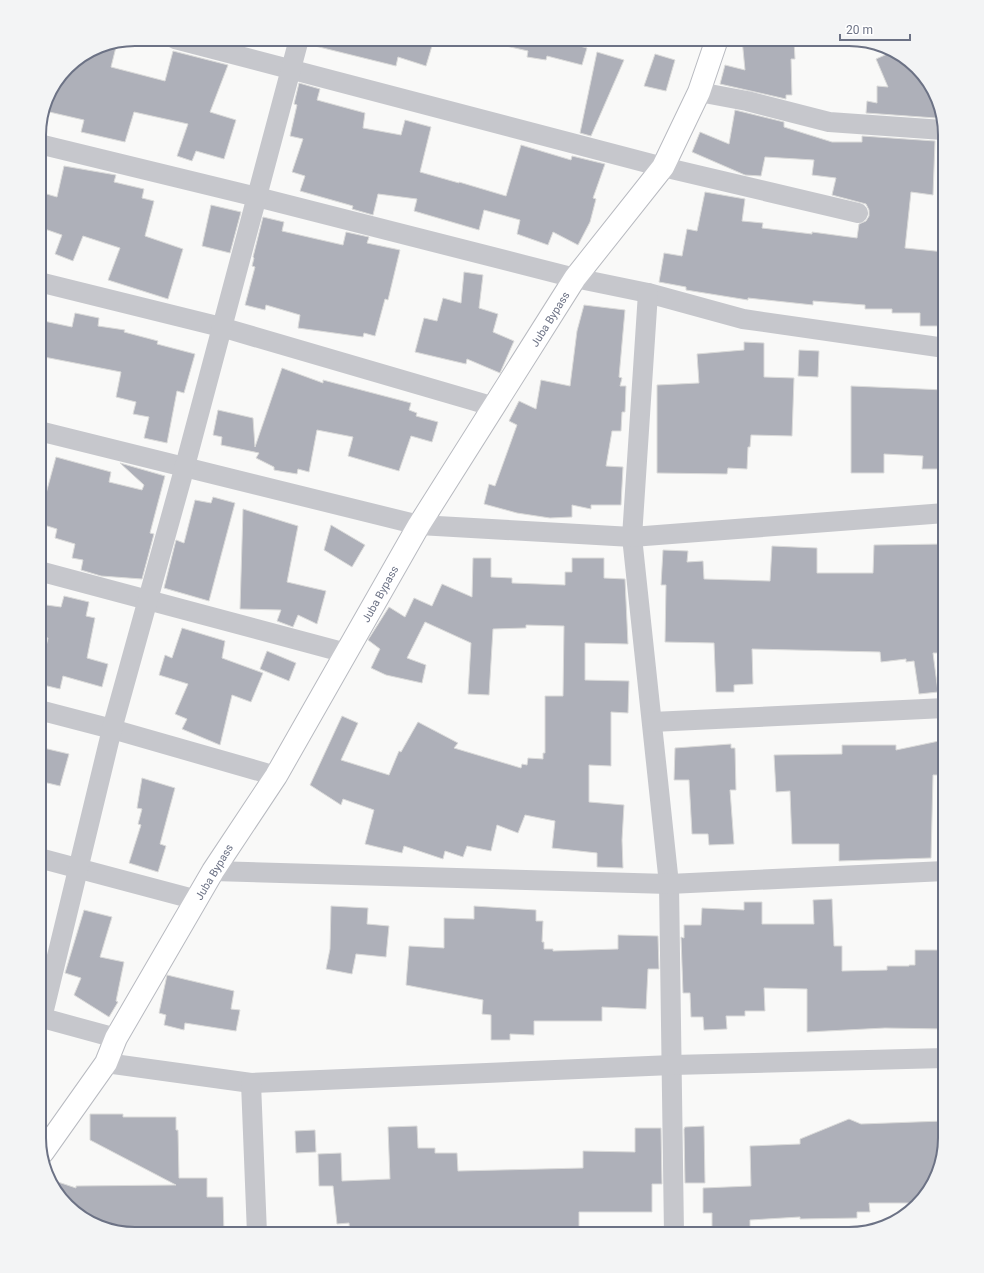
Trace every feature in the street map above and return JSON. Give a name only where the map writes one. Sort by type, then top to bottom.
[{"type":"main road","name":"Juba Bypass","points":[[47,1147],[106,1063],[116,1038],[213,871],[276,776],[419,525],[495,407],[575,278],[663,167],[699,92],[714,46]]},
{"type":"street","points":[[202,46],[663,167],[858,213]]},
{"type":"street","points":[[46,994],[79,869],[112,729],[185,466],[296,46]]},
{"type":"street","points":[[699,92],[747,101],[829,122],[938,130]]},
{"type":"street","points":[[46,146],[257,197],[575,278],[648,293],[743,319],[938,347]]},
{"type":"street","points":[[46,284],[221,327],[495,407]]},
{"type":"street","points":[[648,293],[632,537],[669,884],[674,1227]]},
{"type":"street","points":[[46,433],[419,525],[632,537],[938,514]]},
{"type":"street","points":[[46,573],[346,653]]},
{"type":"street","points":[[652,722],[938,708]]},
{"type":"street","points":[[46,712],[276,776]]},
{"type":"street","points":[[46,860],[197,900]]},
{"type":"street","points":[[213,871],[669,884],[938,871]]},
{"type":"street","points":[[46,1019],[116,1038]]},
{"type":"street","points":[[106,1063],[251,1083],[672,1065],[938,1058]]},
{"type":"street","points":[[251,1083],[258,1227]]},
{"type":"building","points":[[315,46],[432,46],[426,66],[398,57],[396,66]]},
{"type":"building","points":[[506,46],[579,46],[587,48],[582,65],[547,56],[546,60],[527,57],[528,51]]},
{"type":"building","points":[[743,46],[794,46],[795,59],[791,59],[792,95],[786,95],[786,99],[720,84],[725,65],[745,70]]},
{"type":"building","points":[[116,48],[111,67],[165,81],[173,51],[228,65],[210,112],[236,120],[224,159],[196,151],[192,161],[177,156],[188,124],[134,112],[125,142],[81,132],[84,120],[49,112],[55,96],[64,81],[76,68],[101,53]]},
{"type":"building","points":[[597,52],[624,60],[591,136],[580,133]]},
{"type":"building","points":[[655,54],[675,60],[666,91],[644,86]]},
{"type":"building","points":[[886,55],[908,68],[916,76],[929,96],[936,118],[866,113],[867,101],[877,103],[877,86],[888,87],[876,59]]},
{"type":"building","points":[[299,83],[320,89],[317,100],[365,113],[363,128],[401,135],[405,120],[431,127],[420,172],[506,196],[521,145],[571,160],[572,156],[605,164],[593,198],[596,199],[590,222],[578,245],[553,232],[548,245],[517,234],[520,220],[484,210],[479,230],[414,211],[417,199],[378,194],[373,215],[352,209],[353,206],[300,191],[305,176],[292,172],[303,139],[290,136],[297,105],[294,104]]},
{"type":"building","points":[[735,110],[784,122],[784,127],[832,142],[862,142],[862,136],[935,141],[933,195],[911,192],[905,248],[938,251],[938,326],[920,326],[920,313],[892,313],[892,309],[865,309],[865,305],[813,301],[813,305],[748,298],[748,300],[686,290],[686,287],[659,282],[664,253],[682,256],[687,229],[697,231],[705,192],[745,199],[742,221],[763,223],[762,228],[812,234],[812,232],[857,238],[859,224],[866,221],[869,216],[869,210],[866,204],[832,195],[836,178],[812,175],[814,160],[765,157],[761,176],[745,175],[692,152],[700,132],[729,144]]},
{"type":"building","points":[[64,166],[116,175],[114,182],[144,189],[142,198],[154,201],[145,236],[183,249],[168,299],[108,280],[120,248],[83,236],[73,261],[55,254],[62,235],[46,229],[46,194],[57,197]]},
{"type":"building","points":[[211,205],[241,212],[230,253],[202,246]]},
{"type":"building","points":[[263,217],[284,222],[282,231],[343,245],[346,232],[369,237],[367,243],[400,250],[388,300],[385,299],[375,336],[364,333],[363,337],[298,328],[300,315],[266,305],[265,310],[245,305],[255,267],[252,266],[253,257]]},
{"type":"building","points":[[464,272],[483,275],[479,308],[498,314],[493,332],[514,341],[500,373],[467,359],[466,364],[415,352],[424,318],[437,321],[443,298],[461,303]]},
{"type":"building","points":[[584,305],[625,310],[619,377],[622,378],[620,386],[626,386],[625,412],[622,412],[621,431],[612,431],[606,466],[623,467],[621,505],[591,505],[591,509],[572,505],[572,517],[550,518],[517,513],[484,504],[489,484],[495,486],[517,425],[509,421],[519,401],[536,409],[541,380],[570,386],[577,331]]},
{"type":"building","points":[[75,313],[99,318],[98,326],[125,330],[124,332],[158,341],[157,344],[195,354],[184,393],[177,391],[167,443],[144,438],[149,417],[133,414],[136,402],[116,397],[121,372],[46,357],[46,321],[72,327]]},
{"type":"building","points":[[744,342],[764,343],[764,377],[794,378],[792,436],[751,435],[750,447],[748,447],[747,469],[728,468],[727,474],[657,473],[657,385],[699,383],[697,354],[744,350]]},
{"type":"building","points":[[799,350],[819,351],[818,377],[798,376]]},
{"type":"building","points":[[282,368],[323,383],[323,380],[411,403],[409,410],[417,413],[416,416],[438,422],[432,442],[411,436],[399,471],[348,456],[353,437],[317,430],[309,472],[298,469],[297,474],[274,470],[274,467],[256,458],[259,453],[221,445],[222,437],[213,435],[218,410],[253,418],[255,447]]},
{"type":"building","points":[[851,386],[938,390],[938,469],[922,469],[923,456],[884,454],[884,473],[851,473]]},
{"type":"building","points":[[56,457],[111,472],[109,482],[142,490],[144,485],[120,463],[165,476],[150,533],[154,534],[142,579],[101,576],[81,570],[83,560],[72,558],[75,544],[55,538],[57,529],[46,526],[46,494]]},
{"type":"building","points":[[213,497],[235,503],[209,601],[164,588],[176,540],[184,543],[195,500],[211,503]]},
{"type":"building","points":[[243,509],[298,526],[287,582],[326,591],[317,624],[298,615],[293,627],[277,621],[281,610],[240,609]]},
{"type":"building","points":[[331,525],[365,545],[352,567],[324,550]]},
{"type":"building","points":[[938,544],[938,653],[933,653],[938,692],[919,694],[914,661],[906,662],[906,659],[881,662],[880,652],[752,649],[753,684],[734,685],[734,692],[716,692],[714,643],[665,642],[666,585],[661,585],[663,550],[688,551],[687,562],[703,561],[704,579],[770,581],[772,546],[817,548],[817,573],[873,573],[874,545]]},
{"type":"building","points":[[473,558],[491,558],[491,577],[512,578],[512,583],[565,585],[565,572],[572,572],[572,558],[604,558],[604,578],[625,579],[628,644],[585,643],[585,680],[629,681],[628,713],[611,712],[611,766],[589,765],[589,802],[624,805],[622,840],[623,868],[597,867],[597,853],[552,848],[555,821],[525,815],[518,833],[497,825],[491,851],[467,846],[463,857],[445,851],[443,859],[404,846],[402,853],[365,844],[374,810],[343,799],[341,805],[310,785],[342,716],[358,723],[341,760],[389,775],[399,751],[401,752],[418,722],[458,743],[454,748],[521,768],[522,764],[527,765],[528,758],[543,759],[543,753],[545,753],[545,696],[563,696],[564,626],[526,625],[526,628],[493,629],[489,695],[468,694],[471,643],[425,622],[407,658],[426,665],[422,683],[386,675],[371,668],[380,649],[368,640],[389,607],[405,617],[414,598],[432,606],[442,584],[472,597]]},
{"type":"building","points":[[64,596],[89,602],[86,616],[95,618],[87,658],[108,664],[102,687],[63,676],[60,689],[46,686],[46,646],[48,638],[46,638],[46,605],[61,607]]},
{"type":"building","points":[[182,628],[225,641],[222,658],[263,673],[251,702],[232,695],[220,745],[182,729],[187,719],[175,714],[188,684],[159,675],[165,655],[172,658]]},
{"type":"building","points":[[267,651],[296,663],[289,681],[260,669]]},
{"type":"building","points":[[938,741],[938,775],[933,775],[931,858],[839,861],[839,844],[792,844],[790,791],[776,792],[774,755],[842,754],[842,745],[896,745],[896,750]]},
{"type":"building","points":[[731,744],[731,748],[735,748],[736,790],[730,790],[734,844],[709,845],[708,834],[692,834],[689,780],[674,780],[675,748]]},
{"type":"building","points":[[46,749],[69,754],[60,786],[46,783]]},
{"type":"building","points":[[142,778],[175,788],[160,844],[166,846],[158,872],[129,863],[141,825],[138,824],[142,809],[137,808]]},
{"type":"building","points":[[832,899],[834,946],[842,946],[842,971],[887,970],[887,966],[915,965],[915,950],[938,950],[938,1029],[885,1028],[807,1032],[807,989],[764,988],[765,1011],[745,1011],[745,1016],[726,1016],[727,1029],[704,1030],[703,1017],[691,1017],[690,993],[683,993],[681,937],[684,938],[684,925],[701,925],[702,908],[744,910],[744,902],[762,902],[762,924],[814,924],[813,900]]},
{"type":"building","points":[[331,906],[368,908],[367,924],[389,926],[386,957],[356,954],[352,974],[326,969],[330,949]]},
{"type":"building","points":[[474,906],[536,910],[536,921],[543,921],[542,942],[544,942],[544,949],[553,949],[553,951],[618,949],[618,935],[658,936],[659,969],[648,969],[646,1009],[602,1007],[602,1021],[534,1021],[534,1035],[510,1034],[510,1040],[491,1040],[491,1015],[482,1014],[483,1000],[406,985],[409,946],[444,948],[444,918],[474,919]]},
{"type":"building","points":[[84,910],[112,917],[100,957],[124,962],[116,1001],[118,1002],[109,1017],[74,995],[81,978],[65,973]]},
{"type":"building","points":[[167,975],[234,991],[231,1009],[240,1010],[236,1031],[185,1023],[184,1030],[164,1025],[166,1015],[159,1013]]},
{"type":"building","points":[[90,1114],[123,1114],[123,1117],[176,1117],[176,1130],[178,1130],[179,1178],[207,1178],[207,1197],[223,1197],[224,1227],[124,1226],[112,1224],[96,1218],[86,1212],[68,1197],[58,1182],[76,1188],[76,1186],[176,1185],[90,1140]]},
{"type":"building","points":[[849,1119],[861,1124],[938,1121],[938,1138],[935,1161],[929,1177],[916,1197],[910,1203],[869,1203],[870,1212],[857,1212],[857,1218],[800,1219],[800,1217],[750,1220],[750,1227],[712,1227],[712,1213],[703,1213],[703,1188],[751,1186],[750,1146],[800,1144],[800,1139]]},
{"type":"building","points":[[417,1126],[418,1148],[435,1148],[435,1153],[457,1153],[458,1171],[583,1168],[583,1151],[635,1152],[635,1128],[661,1128],[662,1184],[652,1184],[652,1212],[579,1212],[579,1227],[349,1227],[349,1223],[337,1224],[333,1186],[319,1186],[318,1154],[341,1153],[342,1181],[390,1179],[388,1127]]},
{"type":"building","points":[[704,1126],[705,1183],[685,1183],[684,1129],[685,1127]]},
{"type":"building","points":[[315,1130],[316,1152],[296,1153],[295,1131]]}]
